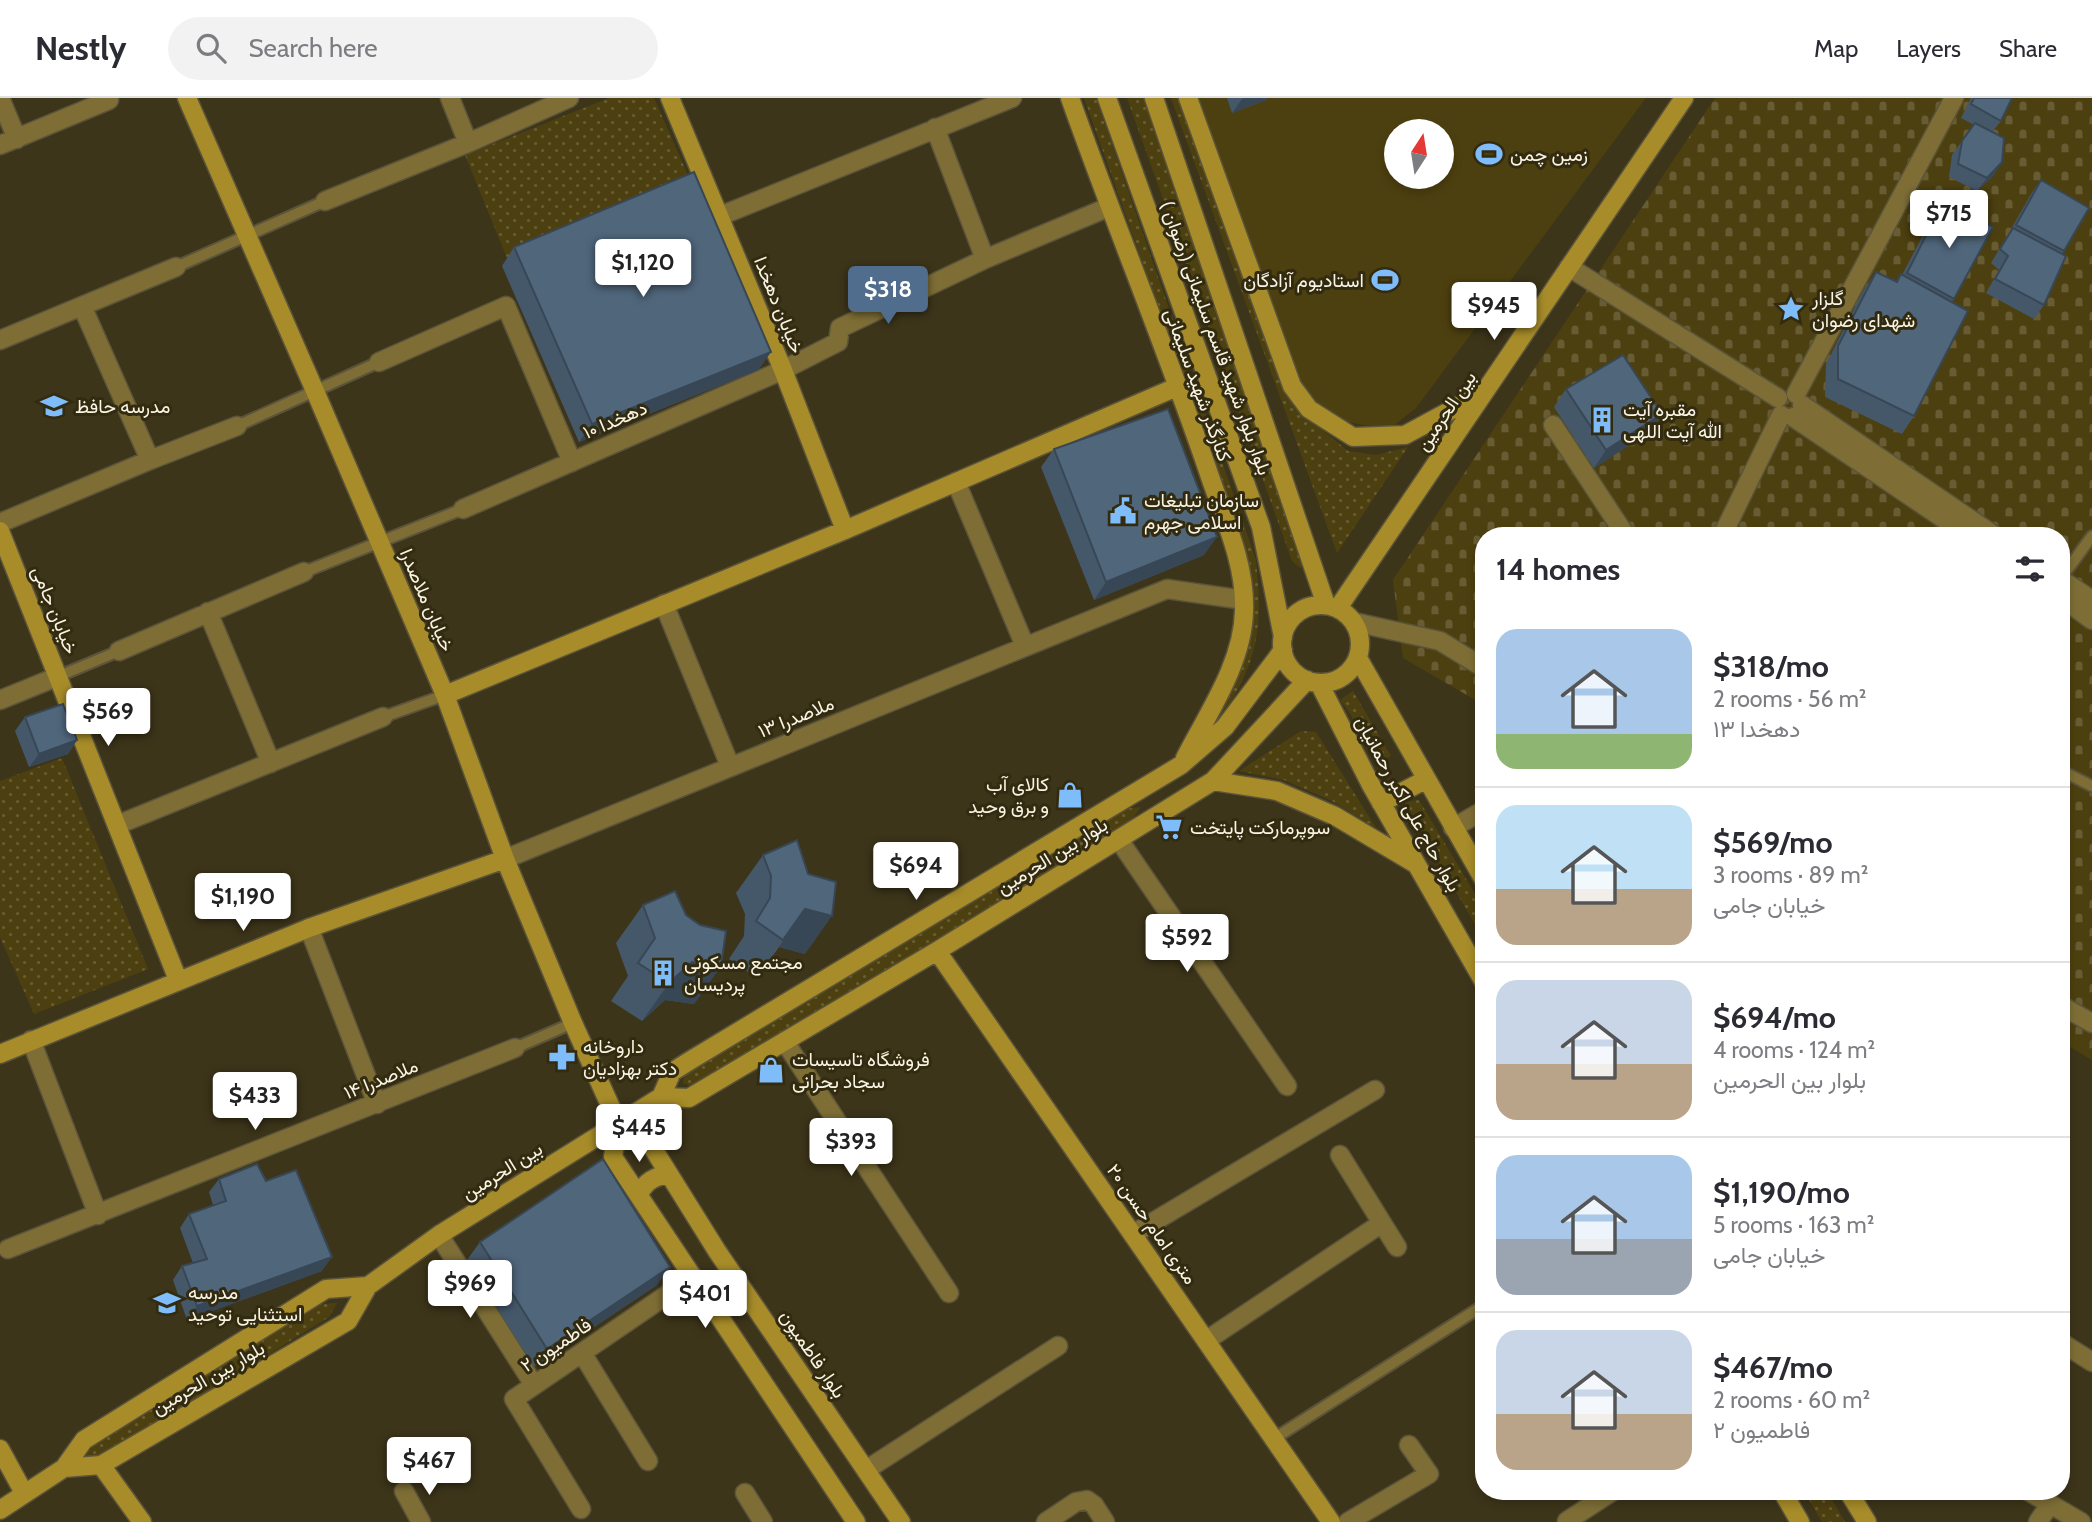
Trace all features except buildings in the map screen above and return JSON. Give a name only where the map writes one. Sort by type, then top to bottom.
[{"type":"main road","name":"خیابان ملاصدرا","points":[[187,98],[316,391],[445,695],[505,859],[618,1123]]},
{"type":"main road","name":"خیابان دهخدا","points":[[670,98],[783,370],[845,530]]},
{"type":"main road","name":"کنارگذر شهید سلیمانی","points":[[1070,98],[1108,207],[1179,386],[1242,573],[1244,613],[1236,657],[1181,765]]},
{"type":"main road","name":"بلوار بلوار شهید قاسم سلیمانی (رضوان )","points":[[1107,98],[1261,527],[1283,643]]},
{"type":"main road","name":"بلوار بلوار شهید قاسم سلیمانی (رضوان )","points":[[1154,98],[1332,607]]},
{"type":"main road","points":[[1188,98],[1292,386],[1309,409],[1353,437],[1405,435],[1484,393]]},
{"type":"main road","name":"بین الحرمین","points":[[1332,607],[1484,393],[1684,98]]},
{"type":"main road","points":[[445,695],[845,530],[1179,386]]},
{"type":"main road","name":"خیابان جامی","points":[[0,531],[178,980]]},
{"type":"main road","points":[[1332,607],[1354,622],[1361,646],[1358,658],[1342,677],[1331,681],[1313,681],[1296,673],[1287,662],[1283,643],[1287,626],[1303,609],[1332,607]]},
{"type":"main road","name":"بلوار بین الحرمین","points":[[1283,643],[1225,727],[1181,765],[691,1060],[673,1072],[662,1097],[689,1098],[937,951],[1213,780],[1313,681]]},
{"type":"main road","name":"بلوار حاج علی اکبر رحمانیان","points":[[1358,658],[1475,865]]},
{"type":"main road","name":"بلوار حاج علی اکبر رحمانیان","points":[[1313,681],[1475,966]]},
{"type":"main road","points":[[1213,780],[1277,790],[1335,816],[1417,864]]},
{"type":"main road","points":[[1381,803],[1425,780]]},
{"type":"main road","points":[[1141,790],[1159,814]]},
{"type":"main road","points":[[0,1054],[309,928],[505,859]]},
{"type":"main road","name":"۲۰ متری امام حسن","points":[[937,951],[1331,1522]]},
{"type":"main road","name":"بین الحرمین","points":[[368,1286],[439,1235],[662,1097]]},
{"type":"main road","points":[[618,1123],[613,1157],[856,1522]]},
{"type":"main road","name":"بلوار فاطمیون","points":[[618,1123],[649,1142],[717,1251],[901,1522]]},
{"type":"main road","points":[[639,1194],[645,1183],[668,1174]]},
{"type":"main road","name":"بلوار بین الحرمین","points":[[64,1468],[101,1465],[348,1321],[368,1286]]},
{"type":"main road","name":"بلوار بین الحرمین","points":[[64,1468],[84,1440],[326,1289],[368,1286]]},
{"type":"main road","points":[[0,1448],[24,1493]]},
{"type":"main road","points":[[101,1465],[142,1522]]},
{"type":"main road","points":[[0,1510],[64,1468]]},
{"type":"main road","points":[[1787,1500],[1800,1522]]},
{"type":"main road","points":[[1854,1500],[1867,1522]]},
{"type":"street","points":[[0,98],[8,142],[111,99]]},
{"type":"street","points":[[450,98],[468,143]]},
{"type":"street","points":[[325,201],[468,143],[569,98]]},
{"type":"street","points":[[720,216],[1012,98]]},
{"type":"street","points":[[1727,527],[1954,98]]},
{"type":"street","points":[[935,128],[985,259],[1108,207]]},
{"type":"street","name":"دهخدا ۱۰","points":[[463,509],[783,370],[838,342],[840,328],[985,259]]},
{"type":"street","points":[[0,340],[176,267]]},
{"type":"street","points":[[1569,267],[1981,527]]},
{"type":"street","points":[[82,306],[149,460]]},
{"type":"street","points":[[379,362],[506,306],[572,462]]},
{"type":"street","points":[[1790,406],[1957,527]]},
{"type":"street","points":[[1553,425],[1620,527]]},
{"type":"street","points":[[0,523],[237,426]]},
{"type":"street","points":[[956,482],[1025,646]]},
{"type":"street","points":[[119,651],[304,572]]},
{"type":"street","points":[[2070,584],[2092,600]]},
{"type":"street","name":"ملاصدرا ۱۳","points":[[505,859],[1167,589],[1244,600]]},
{"type":"street","points":[[664,604],[730,766]]},
{"type":"street","points":[[2070,604],[2092,620]]},
{"type":"street","points":[[208,612],[271,763]]},
{"type":"street","points":[[1354,622],[1440,641],[1475,662]]},
{"type":"street","points":[[0,700],[59,676]]},
{"type":"street","points":[[117,825],[383,717]]},
{"type":"street","points":[[1453,828],[1475,815]]},
{"type":"street","points":[[1119,839],[1287,1086]]},
{"type":"street","points":[[309,928],[377,1104]]},
{"type":"street","points":[[2070,1011],[2092,1023]]},
{"type":"street","points":[[31,1040],[98,1214]]},
{"type":"street","points":[[785,1042],[949,1293]]},
{"type":"street","name":"ملاصدرا ۱۴","points":[[4,1251],[515,1048]]},
{"type":"street","points":[[1133,1234],[1375,1090]]},
{"type":"street","points":[[1340,1155],[1397,1247]]},
{"type":"street","points":[[1207,1340],[1382,1223]]},
{"type":"street","points":[[439,1235],[534,1385]]},
{"type":"street","name":"فاطمیون ۲","points":[[581,1509],[514,1399],[693,1277]]},
{"type":"street","points":[[866,1470],[1058,1346]]},
{"type":"street","points":[[2070,1348],[2092,1362]]},
{"type":"street","points":[[582,1353],[648,1461]]},
{"type":"street","points":[[1348,1522],[1429,1474],[1409,1445]]},
{"type":"street","points":[[404,1491],[421,1522]]},
{"type":"street","points":[[745,1493],[764,1522]]},
{"type":"street","points":[[1046,1522],[1076,1502],[1087,1500],[1094,1504],[1105,1522]]},
{"type":"street","points":[[1567,1521],[1599,1500]]},
{"type":"street","points":[[2043,1500],[2081,1522]]},
{"type":"street","points":[[2038,1522],[2050,1504]]},
{"type":"lane","points":[[176,267],[325,201]]},
{"type":"lane","points":[[237,426],[379,362]]},
{"type":"lane","points":[[304,572],[463,509]]},
{"type":"lane","points":[[2070,567],[2092,536]]},
{"type":"lane","points":[[59,676],[119,651]]},
{"type":"lane","points":[[383,717],[445,695]]},
{"type":"lane","points":[[2070,775],[2092,786]]},
{"type":"lane","name":"ملاصدرا ۱۴","points":[[515,1048],[573,1023]]},
{"type":"lane","points":[[1275,1438],[1475,1311]]},
{"type":"green space","points":[[609,98],[654,98],[690,180],[507,258],[465,155]]},
{"type":"green space","points":[[1084,98],[1096,98],[1256,560],[1259,610],[1254,650],[1239,688],[1212,732],[1229,693],[1251,608],[1193,404]]},
{"type":"green space","points":[[1127,98],[1144,98],[1305,565],[1300,568],[1292,561]]},
{"type":"green space","points":[[1171,98],[1180,98],[1290,399],[1305,416],[1348,451],[1376,455],[1408,447],[1337,553]]},
{"type":"green space","name":"استادیوم آزادگان","points":[[1192,98],[1646,98],[1416,408],[1392,427],[1362,425],[1338,419],[1307,396],[1296,384]]},
{"type":"green space","points":[[1715,98],[2092,98],[2092,1060],[2070,1047],[2070,527],[1475,527],[1475,700],[1403,658],[1393,580]]},
{"type":"green space","points":[[1353,691],[1391,756],[1379,764],[1340,700]]},
{"type":"green space","points":[[1301,731],[1316,732],[1376,828],[1332,801],[1284,780],[1239,771]]},
{"type":"green space","points":[[62,758],[148,969],[34,1014],[0,937],[0,781]]},
{"type":"green space","points":[[1419,800],[1475,894],[1475,924],[1404,802]]},
{"type":"green space","points":[[1141,807],[1131,821],[698,1085],[683,1083],[684,1075],[690,1070],[1124,809]]},
{"type":"green space","points":[[337,1303],[329,1317],[102,1457],[85,1457],[95,1442],[321,1304]]},
{"type":"green space","points":[[1809,1500],[1832,1500],[1845,1522],[1822,1522]]},
{"type":"place","name":"زمین چمن","points":[[1489,154]]},
{"type":"place","name":"استادیوم آزادگان","points":[[1385,280]]},
{"type":"place","name":"گلزار شهدای رضوان","points":[[1791,309]]},
{"type":"place","name":"مدرسه حافظ","points":[[54,406]]},
{"type":"place","name":"مقبره آیت الله آیت اللهی","points":[[1602,420]]},
{"type":"place","name":"سازمان تبلیغات اسلامی جهرم","points":[[1123,511]]},
{"type":"place","name":"کالای آب و برق وحید","points":[[1070,795]]},
{"type":"place","name":"سوپرمارکت پایتخت","points":[[1169,827]]},
{"type":"place","name":"مجتمع مسکونی پردیسان","points":[[663,973]]},
{"type":"place","name":"داروخانه دکتر بهزادیان","points":[[562,1057]]},
{"type":"place","name":"فروشگاه تاسیسات سجاد بحرانی","points":[[771,1070]]},
{"type":"place","name":"مدرسه استثنایی توحید","points":[[167,1303]]}]
